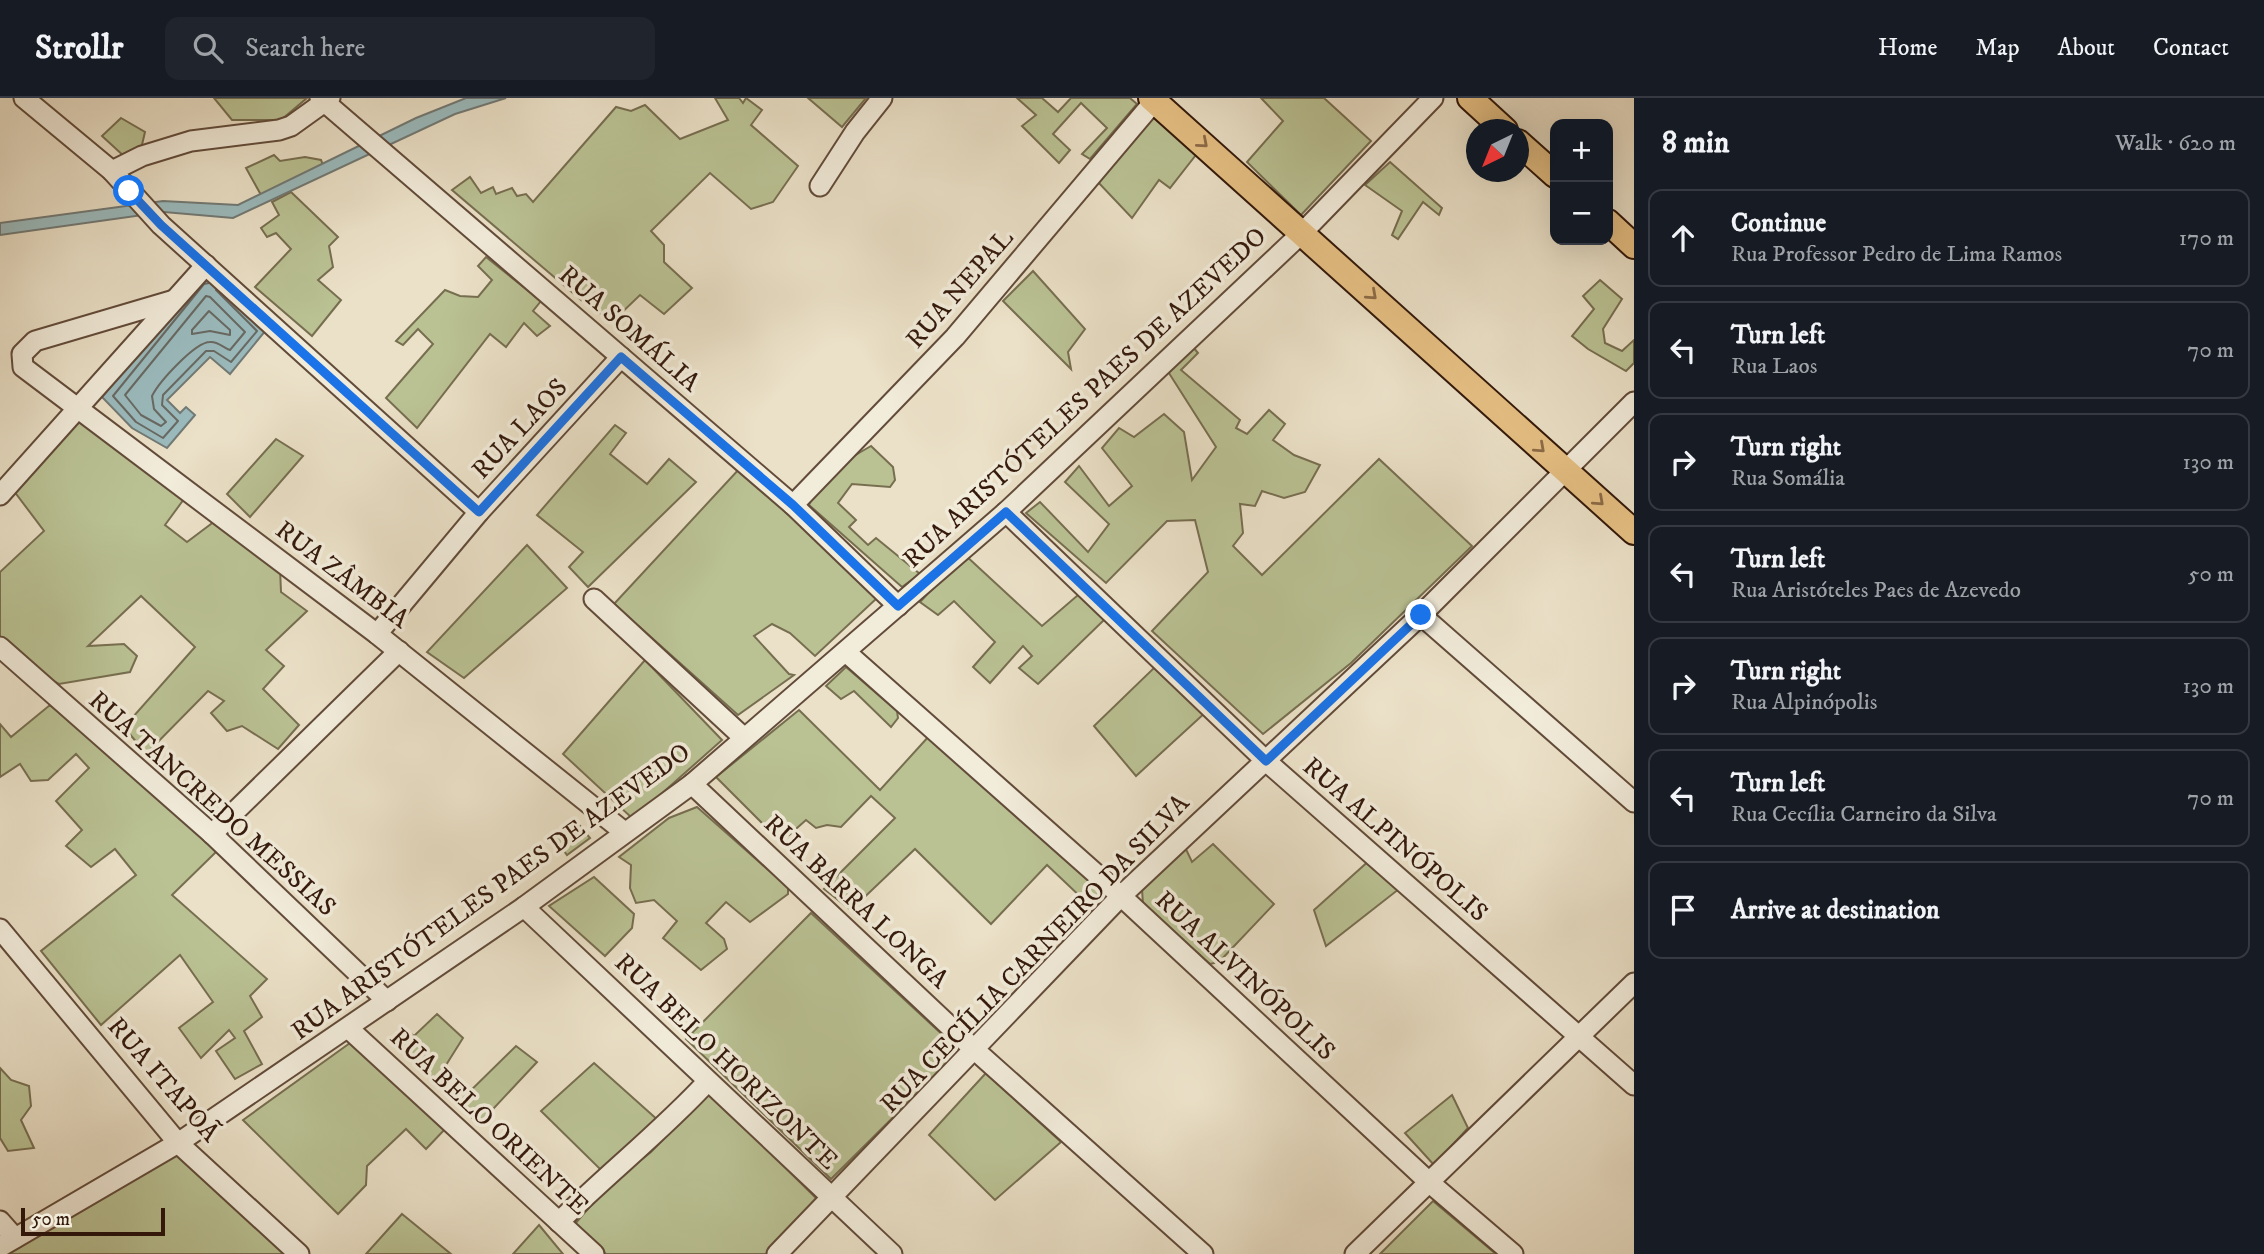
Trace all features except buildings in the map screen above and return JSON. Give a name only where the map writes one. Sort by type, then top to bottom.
[{"type":"main road","points":[[1470,98],[1493,119]]},
{"type":"main road","points":[[1154,99],[1634,532]]},
{"type":"main road","points":[[1529,152],[1550,171]]},
{"type":"main road","points":[[1613,227],[1634,246]]},
{"type":"street","points":[[24,98],[112,171],[161,225],[479,512]]},
{"type":"street","points":[[820,186],[855,132],[882,98]]},
{"type":"street","name":"RUA ARISTÓTELES PAES DE AZEVEDO","points":[[7,1243],[178,1143],[524,907],[624,831],[692,784],[743,737],[847,653],[1006,512],[1303,232],[1433,98]]},
{"type":"street","name":"RUA NEPAL","points":[[793,505],[955,337],[1154,99]]},
{"type":"street","points":[[112,171],[142,156],[191,141],[279,130],[291,126],[325,100]]},
{"type":"street","name":"RUA SOMÁLIA","points":[[325,100],[793,505],[898,606]]},
{"type":"street","points":[[0,495],[206,265]]},
{"type":"street","name":"RUA ZÂMBIA","points":[[174,300],[35,341],[22,354],[23,367],[377,634],[624,831]]},
{"type":"street","name":"RUA LAOS","points":[[377,634],[479,512],[621,357]]},
{"type":"street","name":"RUA CECÍLIA CARNEIRO DA SILVA","points":[[777,1254],[976,1051],[1121,896],[1421,615],[1564,469],[1634,402]]},
{"type":"street","name":"RUA ALPINÓPOLIS","points":[[1006,512],[1266,761],[1634,1085]]},
{"type":"street","points":[[594,599],[743,737]]},
{"type":"street","points":[[1421,615],[1634,802]]},
{"type":"street","name":"RUA TANCREDO MESSIAS","points":[[0,647],[212,834],[387,1001]]},
{"type":"street","points":[[212,834],[399,651]]},
{"type":"street","name":"RUA ALVINÓPOLIS","points":[[847,653],[1121,896],[1430,1183],[1513,1254]]},
{"type":"street","name":"RUA BARRA LONGA","points":[[692,784],[976,1051],[1203,1254]]},
{"type":"street","name":"RUA BELO HORIZONTE","points":[[524,907],[892,1254]]},
{"type":"street","name":"RUA ITAPOÃ","points":[[0,929],[178,1143],[299,1254]]},
{"type":"street","points":[[1355,1254],[1634,983]]},
{"type":"street","name":"RUA BELO ORIENTE","points":[[348,1028],[594,1254]]},
{"type":"street","points":[[559,1222],[597,1184],[663,1129],[708,1081]]},
{"type":"street","points":[[0,1221],[7,1243]]},
{"type":"green space","points":[[214,98],[307,98],[281,120],[232,120]]},
{"type":"green space","points":[[715,98],[739,98],[743,103],[746,98],[762,110],[751,125],[798,166],[773,202],[751,209],[710,173],[651,231],[664,245],[664,262],[692,288],[664,314],[640,295],[615,319],[594,311],[452,190],[470,177],[481,193],[493,187],[496,194],[512,188],[517,196],[526,194],[533,202],[616,107],[631,111],[645,105],[680,139],[728,120]]},
{"type":"green space","points":[[808,98],[866,98],[842,127]]},
{"type":"green space","points":[[1017,98],[1042,98],[1058,112],[1071,98],[1130,98],[1137,104],[1090,159],[1082,154],[1107,128],[1081,103],[1053,134],[1070,150],[1059,163],[1022,126],[1036,115]]},
{"type":"green space","points":[[1261,98],[1324,98],[1371,141],[1301,215],[1247,162],[1283,121]]},
{"type":"green space","points":[[1157,114],[1199,151],[1170,188],[1159,180],[1132,218],[1096,180]]},
{"type":"green space","points":[[121,118],[145,132],[141,149],[126,158],[102,136]]},
{"type":"green space","points":[[274,155],[280,161],[305,157],[321,160],[323,165],[261,195],[246,168]]},
{"type":"green space","points":[[1390,162],[1442,208],[1439,215],[1423,202],[1398,239],[1392,235],[1402,211],[1365,185]]},
{"type":"green space","points":[[291,192],[338,237],[329,246],[333,267],[318,280],[341,300],[312,336],[255,287],[291,249],[276,233],[267,237],[261,228],[279,215],[272,202]]},
{"type":"green space","points":[[486,257],[541,301],[533,311],[550,326],[537,336],[524,323],[506,347],[490,334],[417,428],[386,398],[433,344],[418,329],[403,345],[396,341],[445,290],[460,296],[478,297],[492,280],[478,266]]},
{"type":"green space","points":[[1033,271],[1085,329],[1068,352],[1071,369],[1003,301]]},
{"type":"green space","points":[[1600,280],[1622,299],[1603,329],[1605,343],[1622,351],[1634,340],[1634,363],[1626,371],[1588,349],[1572,336],[1594,309],[1583,296]]},
{"type":"green space","points":[[1193,347],[1198,353],[1181,370],[1240,420],[1236,428],[1247,434],[1269,410],[1285,424],[1273,440],[1294,455],[1320,465],[1305,492],[1284,498],[1262,491],[1255,506],[1240,504],[1243,533],[1233,546],[1262,575],[1379,459],[1472,546],[1351,663],[1263,734],[1152,631],[1208,572],[1195,520],[1167,521],[1106,583],[1026,513],[1040,502],[1088,552],[1109,524],[1065,482],[1079,466],[1109,506],[1132,486],[1102,448],[1119,428],[1134,437],[1164,414],[1184,432],[1192,480],[1216,447],[1167,370]]},
{"type":"green space","points":[[82,418],[184,499],[165,525],[187,542],[215,521],[280,568],[281,592],[307,611],[266,650],[284,666],[263,689],[299,725],[278,749],[242,726],[227,731],[211,713],[224,701],[208,691],[146,754],[124,727],[195,647],[141,596],[88,646],[124,644],[137,656],[130,672],[59,684],[36,672],[0,637],[0,572],[44,531],[14,491]]},
{"type":"green space","points":[[615,425],[626,433],[610,454],[647,484],[669,459],[696,482],[588,587],[569,567],[583,552],[537,515]]},
{"type":"green space","points":[[276,439],[303,456],[250,517],[227,494]]},
{"type":"green space","points":[[871,446],[893,467],[895,480],[890,487],[852,484],[838,503],[856,520],[849,527],[868,545],[876,538],[920,574],[902,587],[809,505],[826,477]]},
{"type":"green space","points":[[741,467],[877,598],[815,656],[790,633],[772,624],[754,636],[789,674],[794,675],[738,715],[614,604]]},
{"type":"green space","points":[[527,545],[567,588],[464,678],[427,652]]},
{"type":"green space","points":[[964,554],[1042,626],[1078,595],[1105,619],[1038,684],[1019,668],[1032,656],[1023,646],[990,683],[973,667],[995,642],[954,601],[938,615],[920,602]]},
{"type":"green space","points":[[645,660],[722,740],[633,819],[563,754]]},
{"type":"green space","points":[[1157,665],[1207,711],[1136,776],[1094,726]]},
{"type":"green space","points":[[846,667],[897,711],[898,718],[891,727],[854,691],[841,699],[826,686]]},
{"type":"green space","points":[[50,705],[218,850],[172,895],[267,979],[250,996],[262,1017],[244,1031],[262,1064],[235,1079],[216,1051],[235,1038],[229,1030],[201,1058],[179,1028],[213,1002],[180,955],[101,1025],[41,951],[136,875],[115,849],[91,867],[66,846],[82,830],[56,801],[89,768],[76,754],[48,780],[31,781],[20,764],[0,777],[0,724],[11,737]]},
{"type":"green space","points":[[799,710],[880,790],[930,735],[1105,888],[1087,903],[1047,865],[991,924],[915,849],[851,910],[824,889],[895,818],[871,796],[841,827],[827,825],[816,828],[806,820],[789,835],[778,823],[769,830],[716,777]]},
{"type":"green space","points":[[697,807],[774,875],[788,881],[788,894],[750,922],[726,902],[706,923],[724,939],[727,949],[701,970],[663,938],[677,921],[654,900],[636,903],[630,888],[631,865],[619,857],[669,818]]},
{"type":"green space","points":[[576,821],[590,838],[567,855],[555,839]]},
{"type":"green space","points":[[1213,844],[1274,904],[1219,962],[1210,964],[1143,904],[1142,889],[1184,845],[1192,862]]},
{"type":"green space","points":[[1371,859],[1399,889],[1326,946],[1314,910]]},
{"type":"green space","points":[[594,877],[634,914],[632,928],[605,956],[549,906]]},
{"type":"green space","points":[[811,913],[960,1051],[831,1179],[686,1039]]},
{"type":"green space","points":[[437,1014],[463,1038],[436,1081],[395,1038],[403,1027],[414,1036]]},
{"type":"green space","points":[[350,1043],[446,1128],[426,1149],[406,1129],[367,1166],[366,1185],[338,1214],[243,1120]]},
{"type":"green space","points":[[516,1046],[537,1062],[479,1124],[457,1104]]},
{"type":"green space","points":[[594,1063],[660,1122],[601,1170],[541,1111]]},
{"type":"green space","points":[[0,1068],[11,1080],[29,1086],[31,1106],[21,1120],[34,1148],[8,1151],[0,1138]]},
{"type":"green space","points":[[986,1073],[1061,1142],[995,1200],[929,1135]]},
{"type":"green space","points":[[709,1092],[821,1203],[766,1254],[606,1254],[574,1225],[606,1188],[651,1152]]},
{"type":"green space","points":[[1452,1095],[1468,1128],[1434,1165],[1405,1133]]},
{"type":"green space","points":[[179,1151],[291,1254],[2,1254]]},
{"type":"green space","points":[[1433,1201],[1496,1254],[1380,1254]]},
{"type":"green space","points":[[402,1214],[451,1254],[366,1254]]},
{"type":"green space","points":[[539,1225],[563,1254],[513,1254]]},
{"type":"water","points":[[466,98],[506,98],[455,114],[233,218],[164,212],[0,235],[0,223],[163,201],[238,205],[416,118]]},
{"type":"water","points":[[206,271],[266,330],[230,374],[210,357],[167,400],[180,413],[186,407],[195,415],[167,448],[132,428],[102,397]]},
{"type":"route","points":[[129,191],[161,225],[479,512],[621,357],[793,505],[898,606],[1006,512],[1266,761],[1421,615]]}]
